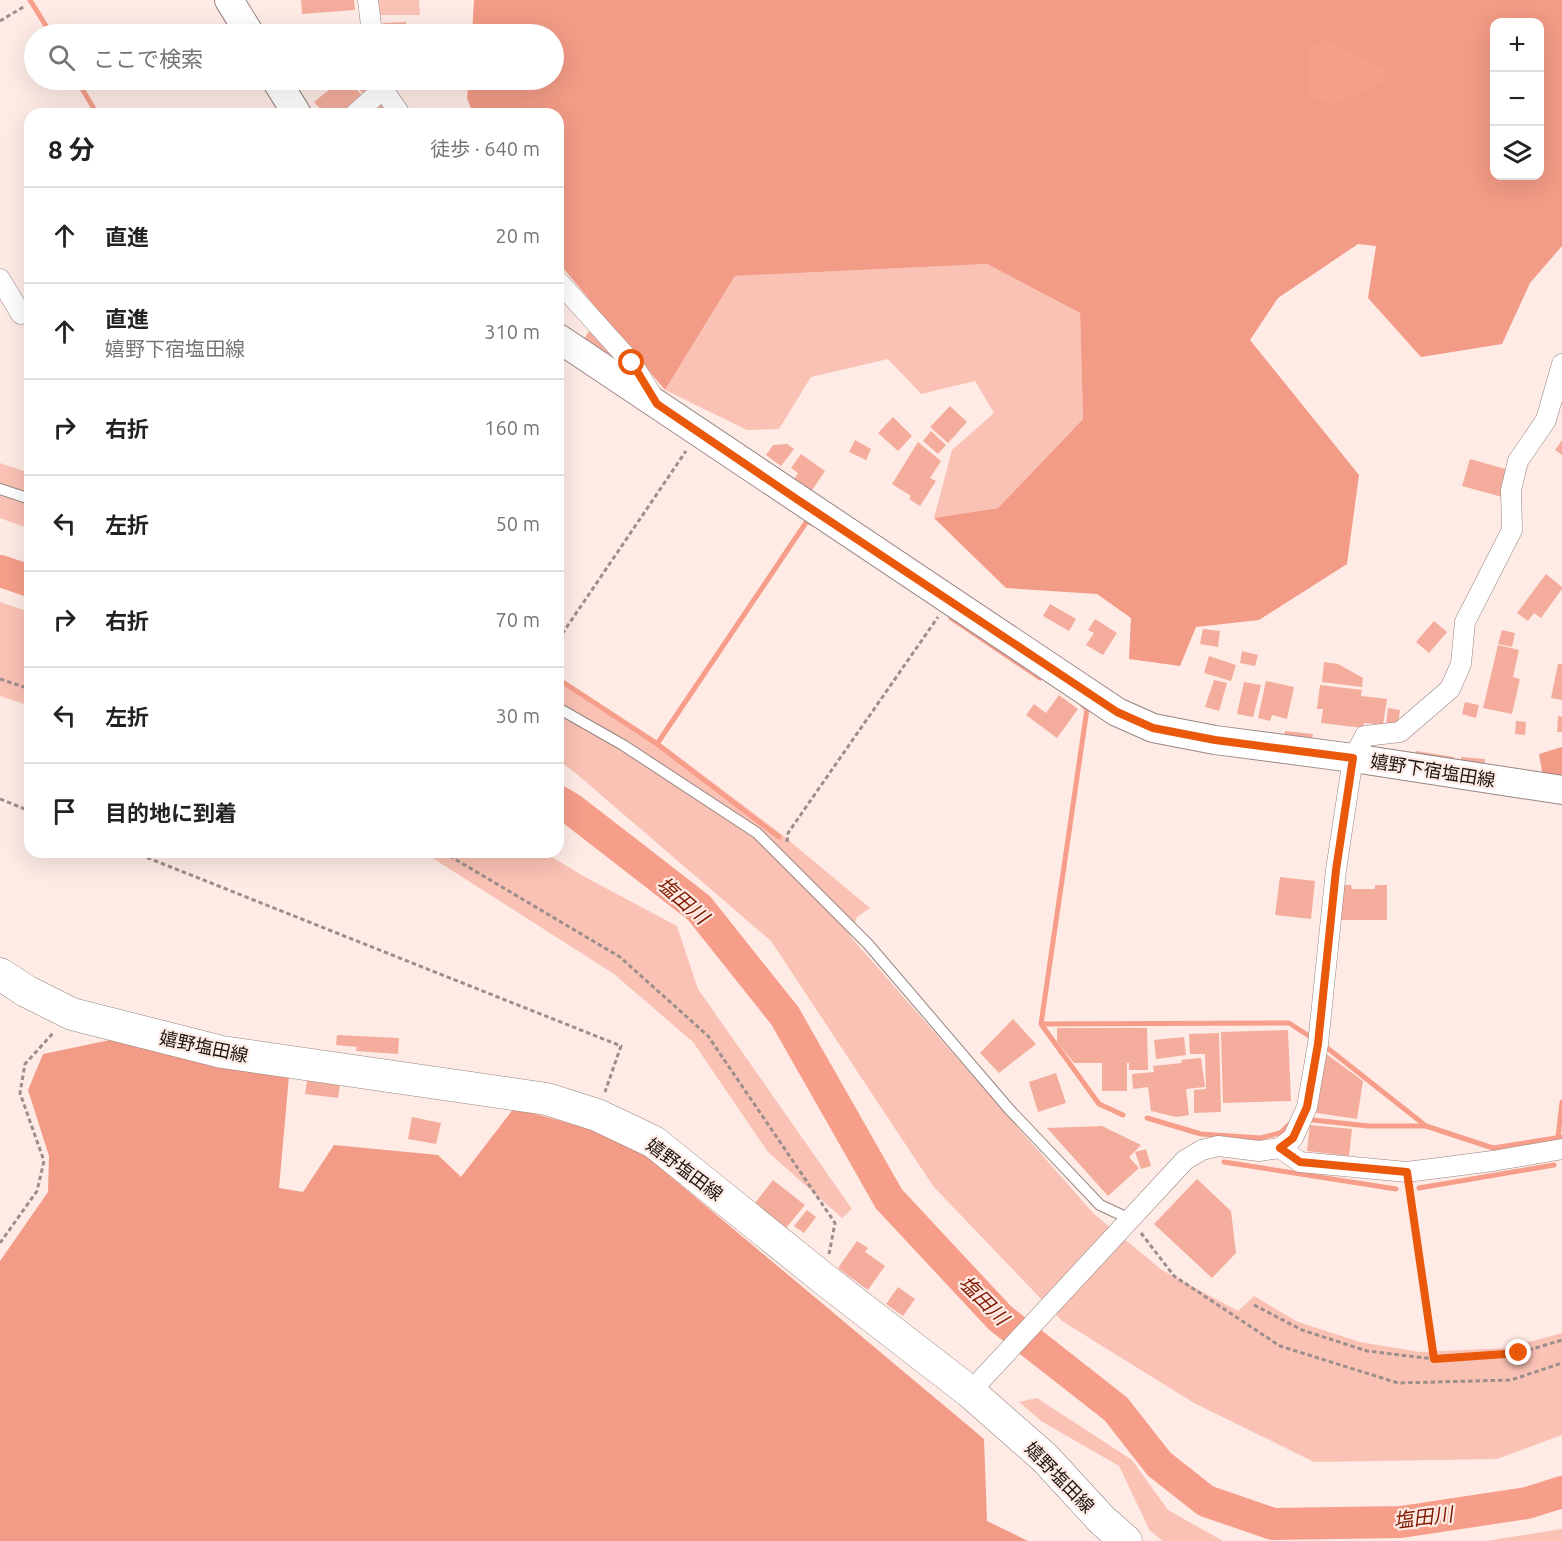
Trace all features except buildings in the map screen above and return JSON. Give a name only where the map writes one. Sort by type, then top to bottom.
[{"type":"main road","points":[[229,0],[243,24]]},
{"type":"main road","points":[[282,90],[293,108]]},
{"type":"main road","name":"嬉野下宿塩田線","points":[[564,343],[1117,712],[1153,728],[1215,740],[1353,758],[1562,790]]},
{"type":"main road","name":"嬉野塩田線","points":[[0,974],[26,991],[72,1014],[222,1052],[547,1099],[597,1115],[654,1142],[824,1280],[978,1384],[1102,1520],[1126,1541]]},
{"type":"street","points":[[368,0],[371,24]]},
{"type":"street","points":[[361,108],[377,90]]},
{"type":"street","points":[[385,90],[396,108]]},
{"type":"street","points":[[0,279],[21,314],[24,312]]},
{"type":"street","points":[[564,288],[632,363],[657,404]]},
{"type":"street","points":[[978,1384],[1185,1160],[1202,1150],[1218,1146],[1259,1151],[1280,1148],[1293,1138],[1307,1107],[1318,1044],[1336,870],[1353,758],[1365,736],[1400,732],[1450,689],[1461,664],[1465,622],[1512,530],[1511,490],[1518,461],[1546,420],[1562,364]]},
{"type":"street","points":[[1280,1148],[1300,1162],[1407,1172],[1562,1149]]},
{"type":"lane","points":[[0,489],[24,497]]},
{"type":"lane","points":[[564,711],[623,745],[757,833],[867,945],[1009,1109],[1100,1205],[1127,1223]]},
{"type":"path","points":[[0,21],[25,6]]},
{"type":"path","points":[[564,631],[699,432]]},
{"type":"path","points":[[786,848],[788,833],[949,600]]},
{"type":"path","points":[[0,679],[24,687]]},
{"type":"path","points":[[0,799],[24,809]]},
{"type":"path","points":[[148,858],[621,1046],[597,1115]]},
{"type":"path","points":[[453,858],[620,957],[708,1036],[835,1223],[824,1280]]},
{"type":"path","points":[[0,1243],[37,1191],[44,1161],[20,1093],[24,1064],[72,1014]]},
{"type":"path","points":[[1407,1172],[1434,1359]]},
{"type":"path","points":[[1127,1223],[1174,1275],[1280,1346],[1398,1383],[1511,1380],[1562,1363]]},
{"type":"path","points":[[1254,1305],[1302,1330],[1366,1352],[1434,1359],[1519,1353],[1562,1340]]},
{"type":"shaded area","points":[[378,0],[419,0],[420,15],[380,15]]},
{"type":"shaded area","points":[[474,0],[1562,0],[1562,246],[1530,283],[1502,344],[1421,357],[1368,298],[1376,246],[1358,244],[1278,298],[1250,340],[1359,475],[1347,564],[1259,620],[1196,627],[1180,666],[1129,659],[1131,618],[1097,594],[1006,588],[934,518],[998,508],[1083,419],[1080,313],[987,264],[735,276],[665,390],[564,269],[564,108],[471,108],[467,98],[468,90],[564,90],[564,24],[473,24]]},
{"type":"shaded area","points":[[1323,38],[1386,69],[1383,83],[1336,103],[1310,100],[1308,50]]},
{"type":"shaded area","points":[[987,264],[1080,313],[1083,419],[998,508],[934,518],[952,450],[994,413],[975,381],[921,394],[888,359],[811,377],[779,429],[747,430],[665,390],[735,276]]},
{"type":"shaded area","points":[[0,463],[24,471],[24,527],[0,518]]},
{"type":"shaded area","points":[[0,602],[24,610],[24,704],[0,696]]},
{"type":"shaded area","points":[[564,680],[655,739],[780,833],[870,908],[857,917],[850,936],[1094,1214],[1162,1270],[1238,1311],[1254,1296],[1298,1322],[1360,1342],[1420,1352],[1508,1348],[1562,1333],[1562,1435],[1497,1459],[1314,1462],[1194,1403],[1062,1321],[933,1186],[771,941],[564,765]]},
{"type":"shaded area","points":[[1562,747],[1562,781],[1543,778],[1539,754]]},
{"type":"shaded area","points":[[432,858],[554,858],[677,926],[698,989],[852,1209],[842,1218],[768,1152],[693,1042],[614,974]]},
{"type":"shaded area","points":[[110,1040],[289,1076],[279,1188],[303,1192],[334,1145],[438,1155],[461,1177],[514,1108],[626,1139],[984,1439],[987,1521],[1028,1541],[0,1541],[0,1261],[48,1192],[49,1156],[28,1090],[43,1054]]},
{"type":"shaded area","points":[[1037,1398],[1132,1460],[1168,1510],[1223,1541],[1163,1541],[1150,1531],[1119,1466],[1041,1421],[1019,1402]]},
{"type":"shaded area","points":[[1562,1529],[1562,1541],[1486,1541]]},
{"type":"waterway","points":[[30,0],[45,24]]},
{"type":"waterway","points":[[83,90],[93,108]]},
{"type":"waterway","points":[[564,683],[657,744],[807,521],[811,523]]},
{"type":"waterway","name":"塩田川","points":[[0,571],[24,579]]},
{"type":"waterway","points":[[951,618],[1040,678]]},
{"type":"waterway","points":[[1081,703],[1087,709],[1041,1024],[1289,1023],[1309,1036]]},
{"type":"waterway","points":[[657,744],[779,837]]},
{"type":"waterway","name":"塩田川","points":[[564,804],[699,908],[785,1016],[889,1199],[1000,1318],[1116,1409],[1159,1464],[1206,1501],[1273,1524],[1401,1522],[1527,1503],[1562,1492]]},
{"type":"waterway","points":[[1041,1024],[1099,1104],[1123,1115]]},
{"type":"waterway","points":[[1326,1047],[1426,1126]]},
{"type":"waterway","points":[[1558,1137],[1562,1102]]},
{"type":"waterway","points":[[1147,1118],[1201,1134],[1260,1138],[1280,1133],[1293,1121]]},
{"type":"waterway","points":[[1313,1120],[1368,1126],[1426,1126],[1493,1148],[1562,1137]]},
{"type":"waterway","points":[[1224,1162],[1396,1189]]},
{"type":"waterway","points":[[1419,1188],[1554,1165]]},
{"type":"route","points":[[632,363],[657,404],[1117,712],[1153,728],[1215,740],[1353,758],[1336,870],[1318,1044],[1307,1107],[1293,1138],[1280,1148],[1300,1162],[1407,1172],[1434,1359],[1519,1353]]}]
